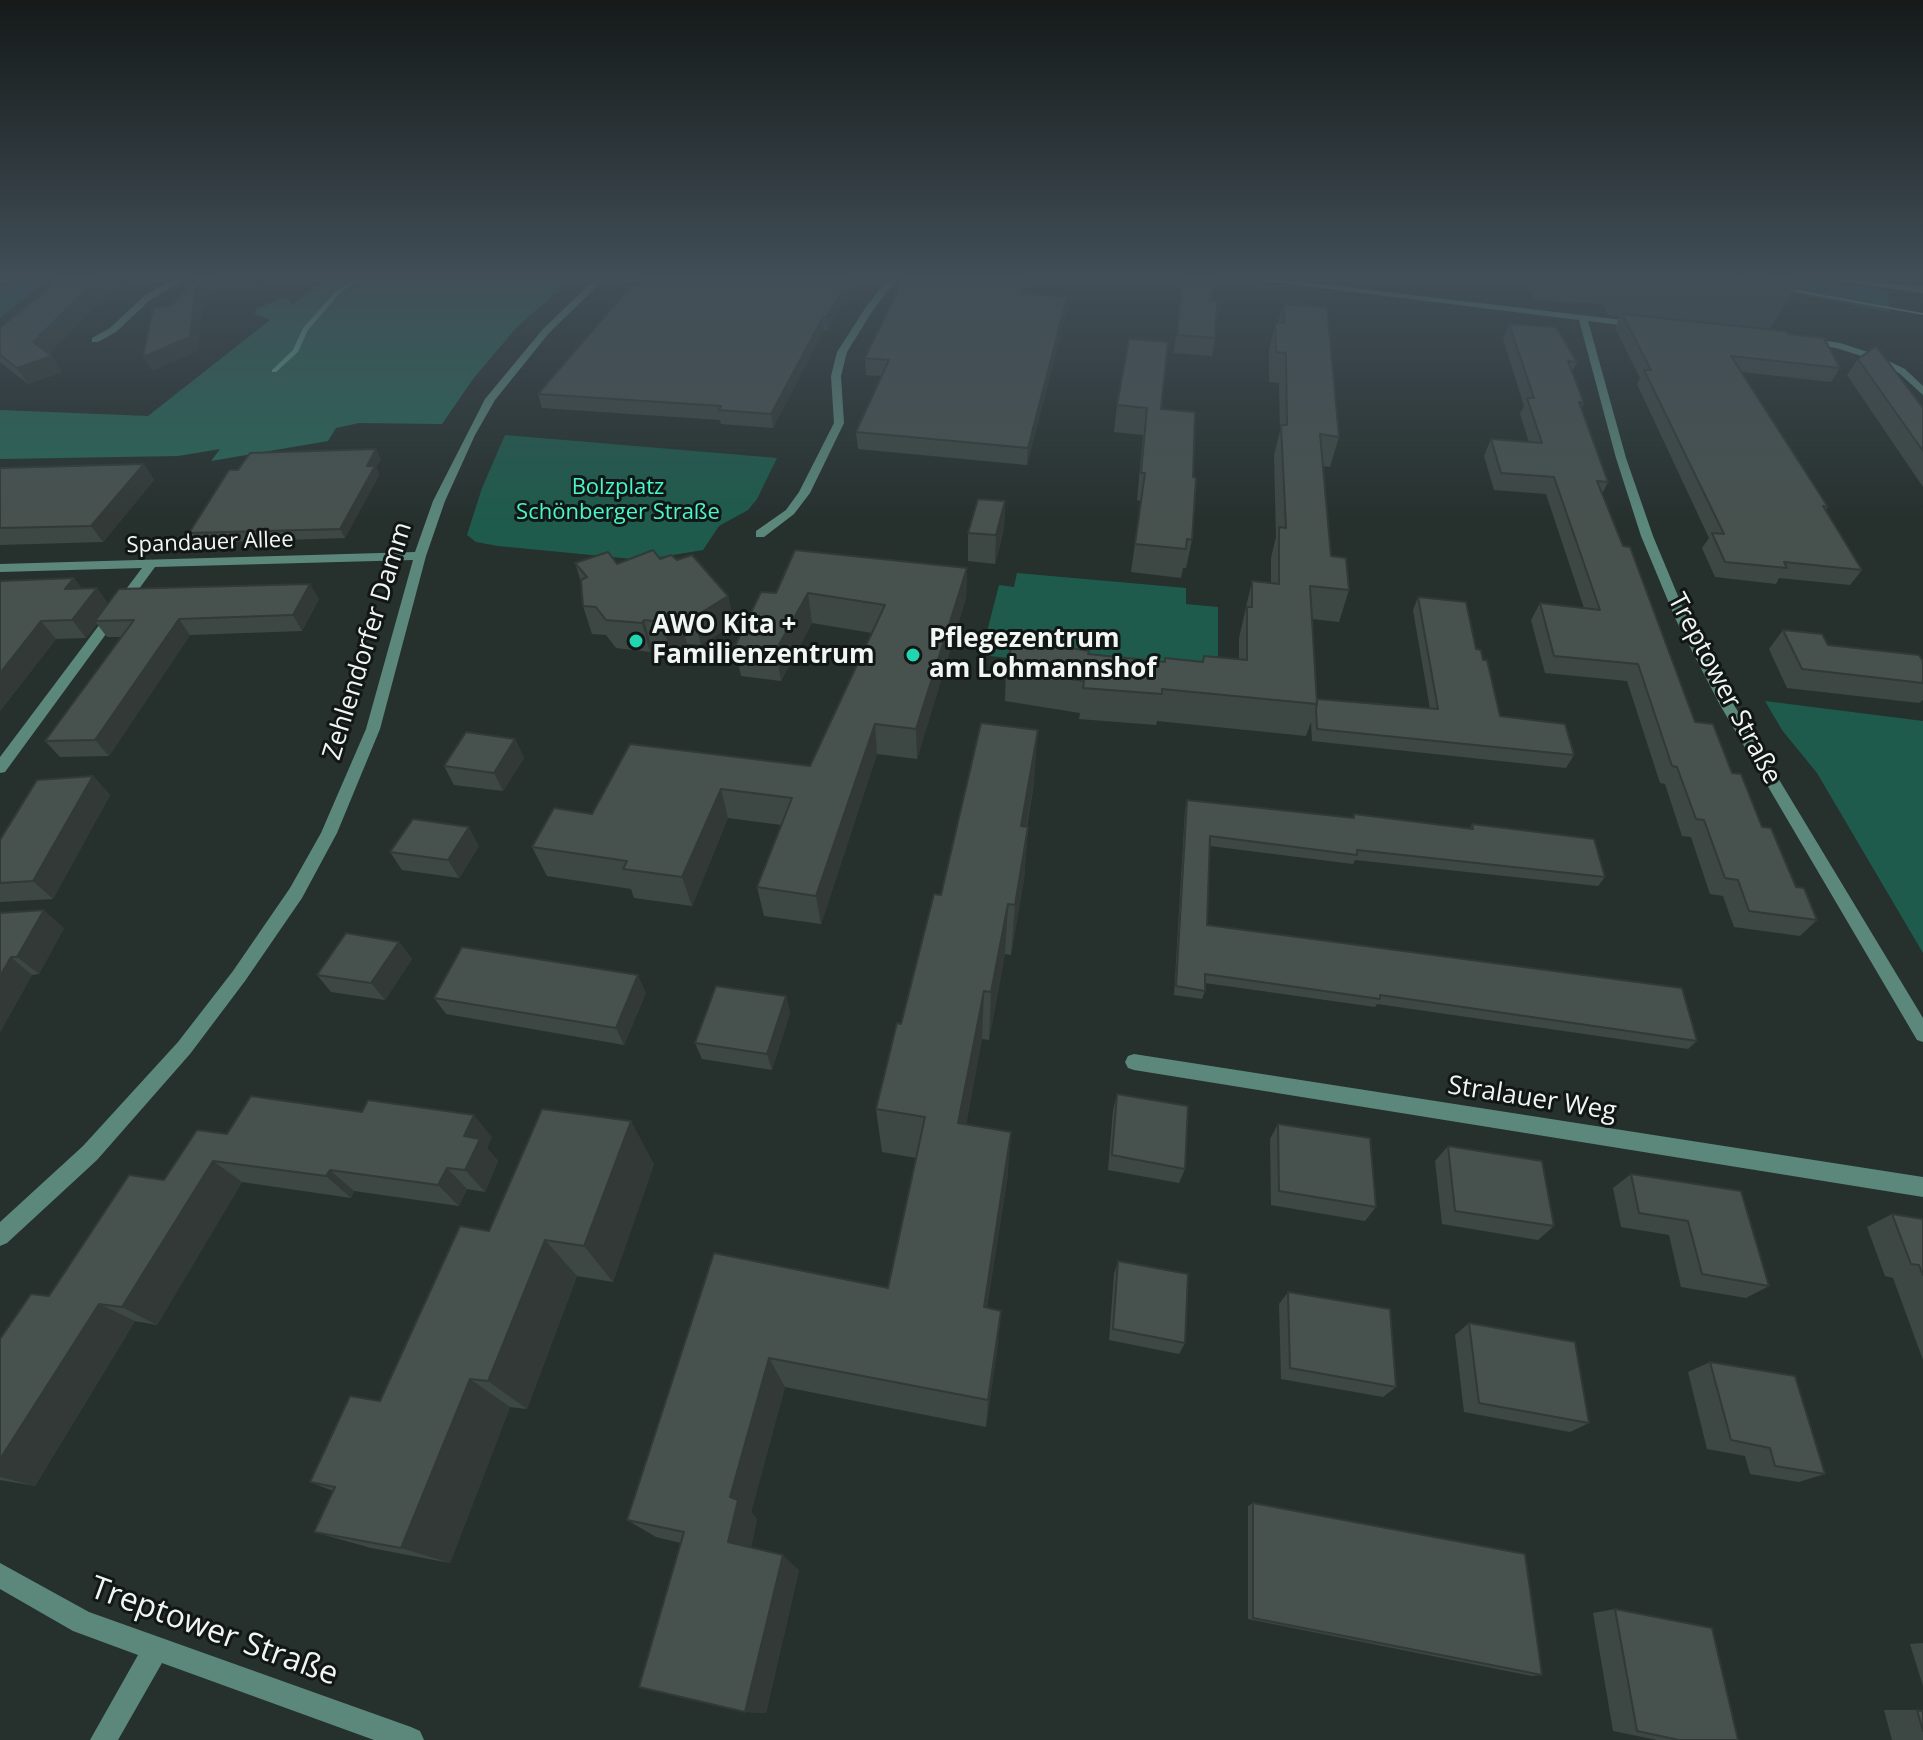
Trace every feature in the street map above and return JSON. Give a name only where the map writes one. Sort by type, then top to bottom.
[{"type":"street","name":"Zehlendorfer Damm","points":[[0,1236],[90,1153],[184,1048],[239,976],[296,893],[329,833],[373,729],[420,556],[449,479],[490,399],[521,361]]},
{"type":"street","points":[[760,534],[790,512],[804,493],[839,423],[841,415],[836,376],[840,361]]},
{"type":"street","name":"Treptower Straße","points":[[1595,361],[1621,458],[1647,536],[1682,620],[1727,705],[1923,1034]]},
{"type":"street","points":[[1881,361],[1891,365],[1923,392]]},
{"type":"street","name":"Spandauer Allee","points":[[0,568],[420,556]]},
{"type":"street","points":[[0,768],[150,565]]},
{"type":"street","name":"Stralauer Weg","points":[[1134,1062],[1923,1187]]},
{"type":"street","name":"Treptower Straße","points":[[0,1575],[82,1622],[411,1740]]},
{"type":"street","points":[[103,1740],[155,1650]]},
{"type":"green space","points":[[218,361],[488,361],[442,424],[359,423],[336,428],[328,441],[211,461],[220,449],[178,456],[0,459],[0,410],[148,416]]},
{"type":"green space","name":"Bolzplatz Schönberger Straße","points":[[505,435],[777,458],[757,499],[748,510],[719,526],[703,550],[643,560],[498,546],[476,542],[467,535],[482,488]]},
{"type":"green space","points":[[1017,573],[1186,588],[1186,604],[1218,607],[1218,681],[981,655],[999,585],[1014,587]]},
{"type":"green space","points":[[1765,701],[1923,721],[1923,953],[1817,773],[1782,730]]},
{"type":"building","points":[[8,361],[37,361],[17,368]]},
{"type":"building","points":[[566,361],[799,361],[771,414],[719,410],[721,406],[538,394]]},
{"type":"building","points":[[888,361],[1050,361],[1028,448],[856,432]]},
{"type":"building","points":[[1125,361],[1166,361],[1161,409],[1195,412],[1193,477],[1196,478],[1192,540],[1187,539],[1186,549],[1135,544],[1145,473],[1141,473],[1147,408],[1117,405]]},
{"type":"building","points":[[1286,361],[1332,361],[1339,437],[1320,434],[1331,556],[1346,558],[1349,590],[1310,586],[1317,704],[1162,689],[1162,694],[1083,688],[1084,681],[1006,670],[1013,639],[1089,651],[1088,654],[1165,662],[1165,658],[1203,662],[1204,656],[1247,660],[1247,607],[1252,607],[1252,581],[1279,584],[1279,527],[1286,528],[1281,425],[1287,425]]},
{"type":"building","points":[[1522,361],[1568,361],[1584,403],[1579,402],[1608,482],[1597,481],[1623,546],[1630,547],[1695,722],[1713,724],[1732,773],[1741,774],[1762,827],[1771,828],[1796,887],[1804,888],[1817,920],[1749,911],[1738,880],[1725,878],[1704,820],[1696,819],[1677,767],[1672,766],[1638,664],[1554,656],[1540,603],[1600,610],[1554,477],[1501,473],[1491,439],[1542,443],[1527,398],[1534,398]]},
{"type":"building","points":[[1646,361],[1734,361],[1828,507],[1823,506],[1862,570],[1784,562],[1787,568],[1725,562],[1712,533],[1724,534],[1644,370],[1651,370]]},
{"type":"building","points":[[1778,361],[1836,361],[1840,368]]},
{"type":"building","points":[[1860,361],[1888,361],[1923,408],[1923,451]]},
{"type":"building","points":[[376,449],[367,466],[375,466],[340,529],[189,533],[229,470],[238,470],[250,453]]},
{"type":"building","points":[[144,464],[91,526],[0,528],[0,468]]},
{"type":"building","points":[[978,499],[1005,501],[996,535],[968,533]]},
{"type":"building","points":[[653,550],[660,559],[671,555],[677,560],[692,555],[728,596],[694,617],[680,616],[662,622],[606,620],[596,607],[583,606],[581,580],[587,577],[575,563],[608,552],[617,564]]},
{"type":"building","points":[[795,550],[967,568],[916,729],[875,724],[816,896],[757,887],[792,798],[721,789],[682,877],[623,869],[627,861],[532,847],[554,808],[592,814],[630,744],[810,766],[885,605],[808,593],[776,650],[735,646],[761,592],[776,593]]},
{"type":"building","points":[[74,578],[65,589],[97,588],[72,620],[41,621],[0,673],[0,581]]},
{"type":"building","points":[[310,584],[293,615],[179,619],[95,740],[45,741],[134,620],[95,621],[119,589]]},
{"type":"building","points":[[1418,597],[1466,602],[1476,649],[1481,650],[1483,660],[1487,660],[1500,716],[1565,724],[1574,755],[1317,729],[1317,699],[1438,709]]},
{"type":"building","points":[[1783,630],[1822,634],[1828,645],[1919,655],[1923,661],[1923,683],[1802,669]]},
{"type":"building","points":[[981,723],[1038,730],[1021,826],[1028,827],[1015,905],[1008,904],[991,992],[984,991],[958,1123],[1011,1132],[984,1307],[1001,1311],[988,1400],[769,1358],[730,1497],[738,1500],[728,1542],[783,1555],[745,1712],[639,1687],[684,1532],[627,1520],[714,1253],[888,1288],[925,1117],[876,1109],[934,894],[941,895]]},
{"type":"building","points":[[466,732],[515,739],[494,773],[444,766]]},
{"type":"building","points":[[93,776],[33,881],[0,883],[0,840],[37,780]]},
{"type":"building","points":[[1187,800],[1354,818],[1354,814],[1473,829],[1472,824],[1594,839],[1605,877],[1357,850],[1357,855],[1210,836],[1207,925],[1682,988],[1697,1041],[1380,995],[1380,999],[1205,974],[1205,991],[1176,986]]},
{"type":"building","points":[[413,819],[469,827],[448,860],[390,852]]},
{"type":"building","points":[[44,910],[17,957],[11,957],[0,976],[0,913]]},
{"type":"building","points":[[346,933],[399,942],[371,983],[317,975]]},
{"type":"building","points":[[462,947],[638,975],[616,1028],[434,998]]},
{"type":"building","points":[[716,986],[786,996],[767,1054],[695,1043]]},
{"type":"building","points":[[1117,1094],[1188,1106],[1185,1169],[1112,1155]]},
{"type":"building","points":[[251,1096],[362,1112],[368,1100],[474,1115],[464,1136],[480,1139],[465,1170],[447,1168],[438,1185],[330,1170],[326,1176],[213,1161],[122,1307],[99,1304],[0,1459],[0,1339],[31,1294],[49,1296],[129,1175],[164,1180],[197,1130],[227,1134]]},
{"type":"building","points":[[542,1109],[631,1121],[584,1246],[545,1240],[488,1381],[470,1379],[401,1548],[314,1532],[335,1487],[310,1482],[350,1396],[380,1401],[460,1226],[489,1231]]},
{"type":"building","points":[[1278,1124],[1370,1138],[1376,1207],[1279,1191]]},
{"type":"building","points":[[1448,1146],[1542,1161],[1554,1226],[1455,1211]]},
{"type":"building","points":[[1631,1174],[1741,1191],[1769,1286],[1702,1274],[1688,1221],[1639,1213]]},
{"type":"building","points":[[1892,1214],[1923,1219],[1923,1275],[1919,1265],[1911,1264]]},
{"type":"building","points":[[1118,1261],[1188,1274],[1185,1343],[1113,1329]]},
{"type":"building","points":[[1288,1292],[1390,1309],[1396,1387],[1290,1368]]},
{"type":"building","points":[[1469,1323],[1575,1342],[1589,1423],[1479,1403]]},
{"type":"building","points":[[1710,1362],[1795,1376],[1825,1474],[1775,1466],[1770,1448],[1731,1440]]},
{"type":"building","points":[[1253,1503],[1525,1554],[1542,1675],[1253,1618]]},
{"type":"building","points":[[1615,1609],[1712,1628],[1738,1740],[1679,1740],[1637,1731]]},
{"type":"building","points":[[1917,1710],[1923,1711],[1923,1731]]},
{"type":"waterway","points":[[274,371],[285,361]]},
{"type":"place","name":"AWO Kita + Familienzentrum","points":[[636,641]]},
{"type":"place","name":"Pflegezentrum am Lohmannshof","points":[[913,655]]}]
